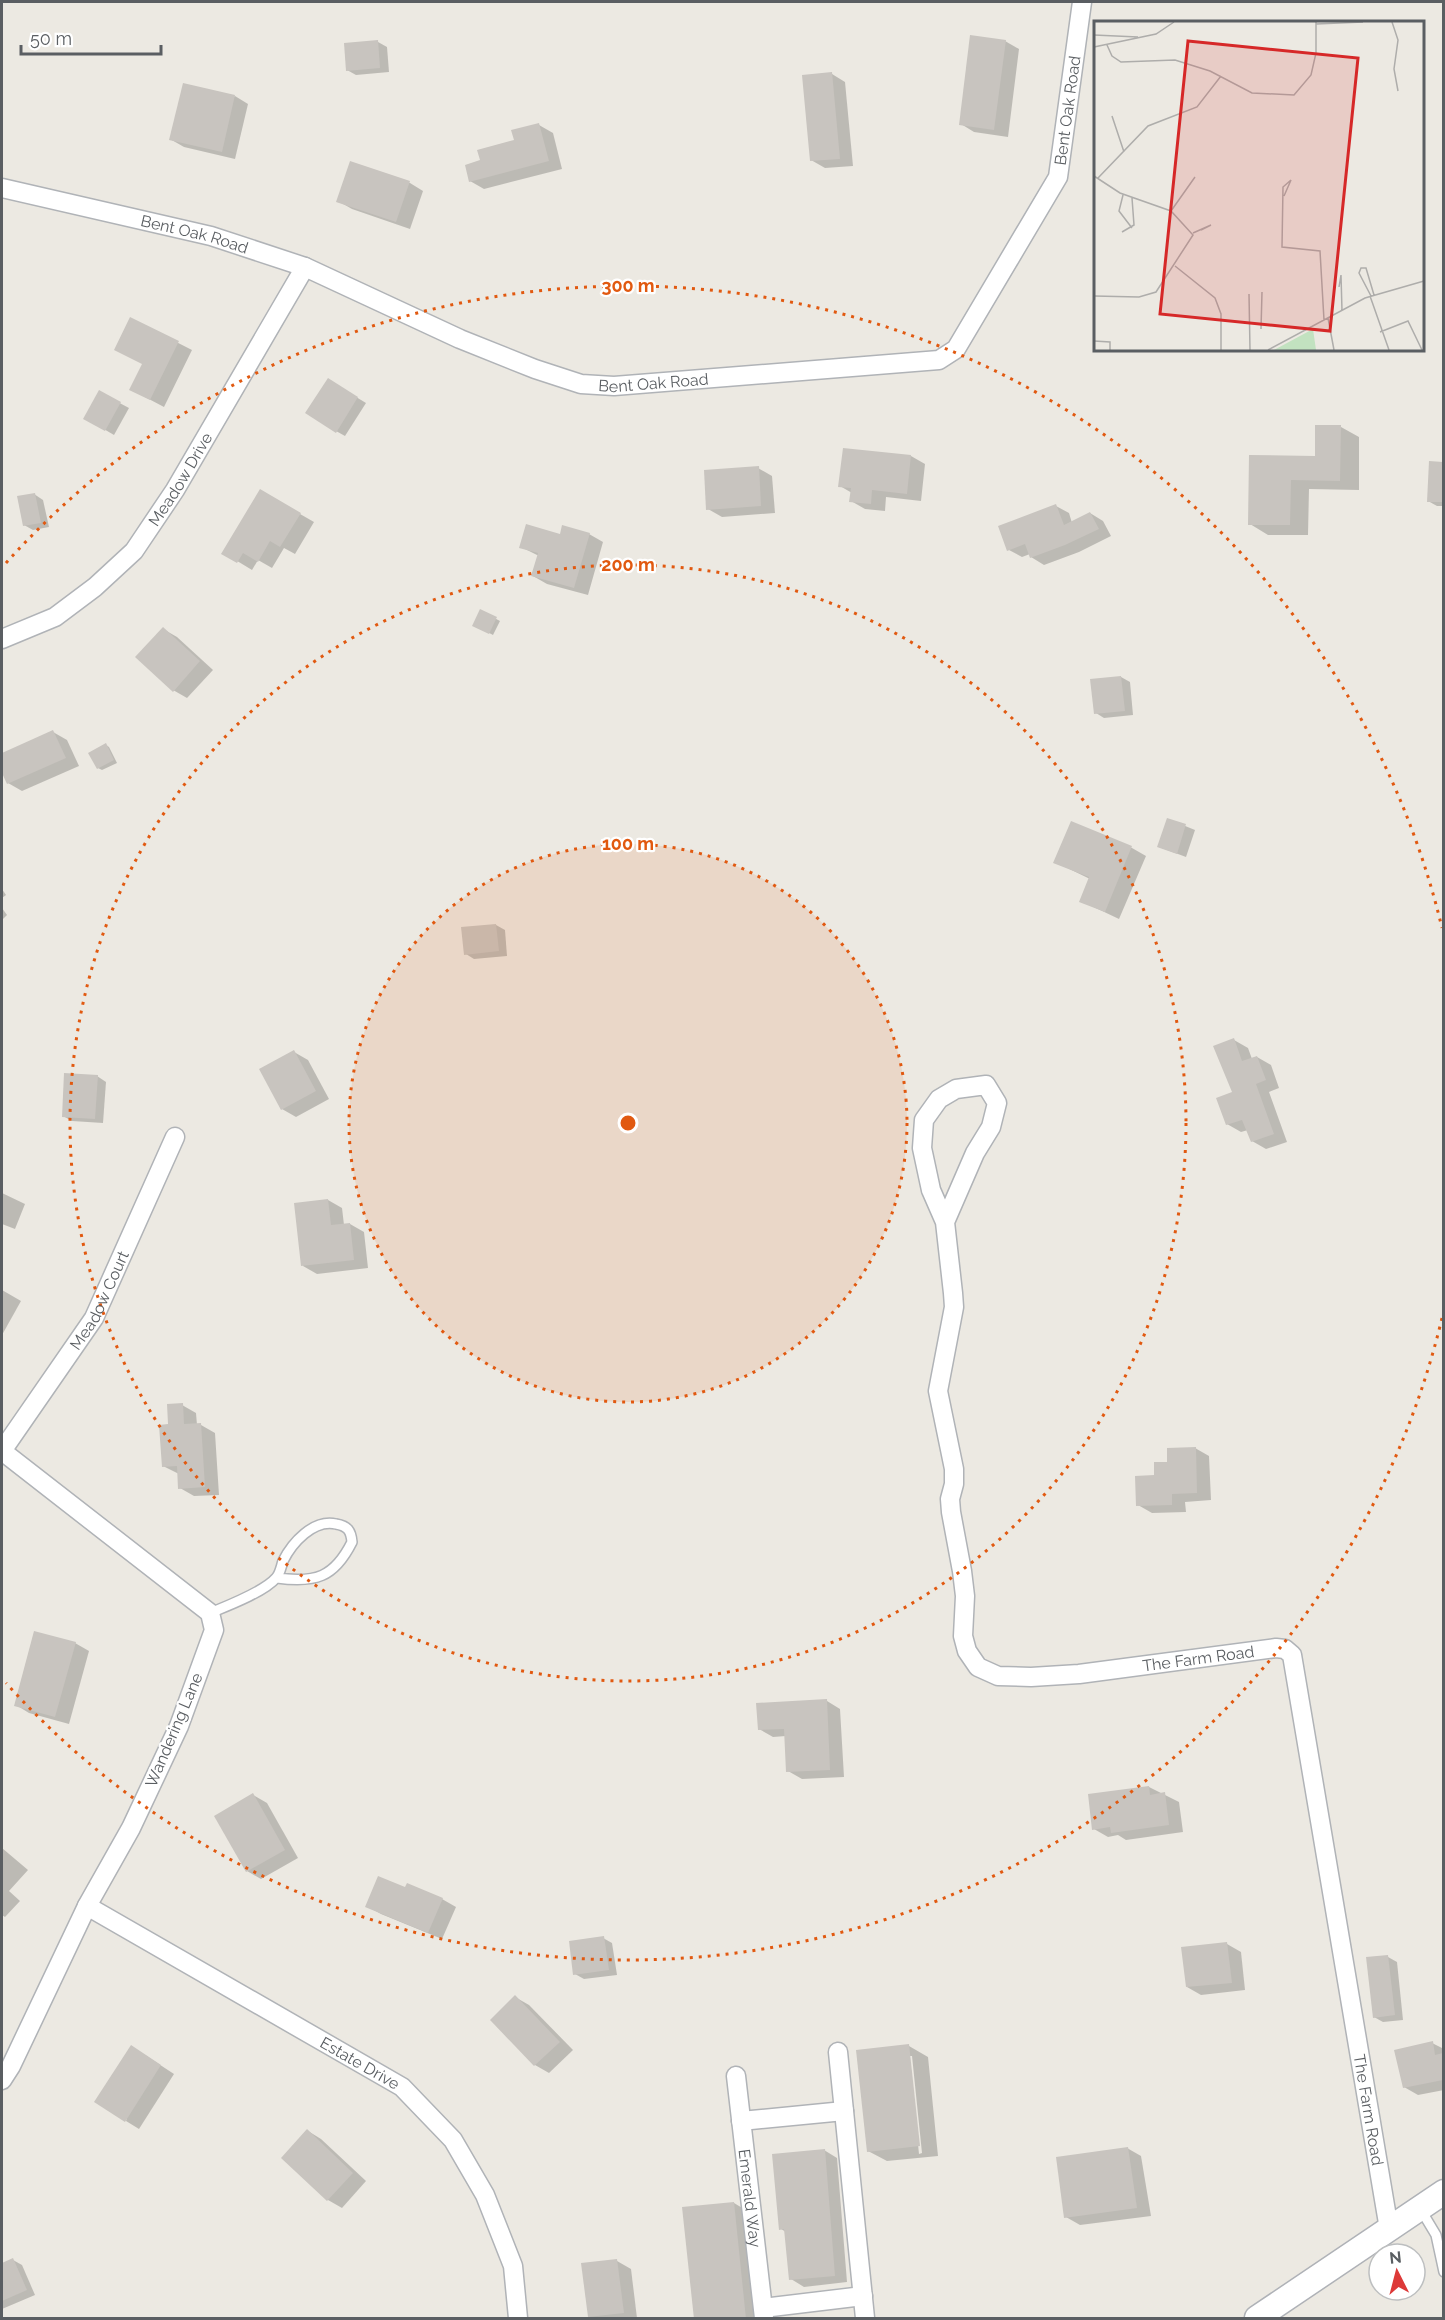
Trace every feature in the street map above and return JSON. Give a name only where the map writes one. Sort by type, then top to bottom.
[{"type":"street","name":"Bent Oak Road","points":[[2,188],[211,236],[305,267],[460,339],[535,369],[581,384],[614,386],[939,360],[956,349],[1058,177],[1082,2]]},
{"type":"street","name":"Meadow Drive","points":[[2,639],[55,616],[95,587],[134,551],[175,490],[305,267]]},
{"type":"street","name":"The Farm Road","points":[[945,1222],[975,1153],[991,1127],[997,1103],[986,1085],[956,1089],[939,1099],[924,1120],[922,1148],[931,1190],[945,1222],[954,1307],[938,1390],[954,1469],[954,1484],[950,1499],[962,1571],[963,1636],[967,1651],[978,1667],[998,1676],[1031,1677],[1079,1674],[1276,1648],[1285,1649],[1292,1655],[1389,2229]]},
{"type":"street","name":"Meadow Court","points":[[2,1451],[94,1318],[175,1137]]},
{"type":"street","points":[[2,1451],[210,1613]]},
{"type":"street","name":"Wandering Lane","points":[[2,2080],[11,2066],[87,1906],[131,1828],[179,1726],[214,1630],[210,1613]]},
{"type":"street","name":"Estate Drive","points":[[87,1906],[402,2087],[453,2140],[485,2195],[513,2266],[518,2319]]},
{"type":"street","points":[[838,2052],[866,2319]]},
{"type":"street","name":"Emerald Way","points":[[736,2076],[764,2313]]},
{"type":"street","points":[[741,2121],[844,2111]]},
{"type":"street","points":[[1257,2319],[1443,2192]]},
{"type":"street","points":[[764,2313],[863,2296]]},
{"type":"lane","points":[[210,1613],[233,1604],[277,1578],[299,1581],[320,1577],[336,1568],[352,1542],[351,1532],[343,1525],[332,1523],[313,1528],[296,1541],[283,1560],[277,1578]]},
{"type":"lane","points":[[1420,2208],[1436,2235],[1443,2272]]},
{"type":"building","points":[[970,35],[1006,40],[994,130],[959,125]]},
{"type":"building","points":[[378,40],[380,68],[346,71],[344,43]]},
{"type":"building","points":[[832,72],[840,159],[810,161],[802,75]]},
{"type":"building","points":[[183,83],[235,95],[222,152],[169,140]]},
{"type":"building","points":[[539,123],[549,161],[469,182],[465,165],[480,160],[477,150],[514,140],[511,130]]},
{"type":"building","points":[[350,161],[410,181],[396,222],[336,202]]},
{"type":"building","points":[[130,317],[179,341],[150,400],[129,390],[142,364],[114,350]]},
{"type":"building","points":[[328,378],[358,397],[336,433],[305,413]]},
{"type":"building","points":[[99,390],[121,402],[105,431],[83,419]]},
{"type":"building","points":[[1315,425],[1341,425],[1340,481],[1291,480],[1290,525],[1248,525],[1249,455],[1315,456]]},
{"type":"building","points":[[843,448],[911,455],[907,494],[872,490],[871,504],[849,502],[851,488],[838,487]]},
{"type":"building","points":[[1429,461],[1443,462],[1443,502],[1427,502]]},
{"type":"building","points":[[759,466],[761,506],[706,510],[704,470]]},
{"type":"building","points":[[260,489],[301,513],[280,547],[270,541],[258,562],[243,553],[237,563],[221,554]]},
{"type":"building","points":[[35,493],[41,523],[23,526],[17,496]]},
{"type":"building","points":[[1056,504],[1064,525],[1090,512],[1099,529],[1030,558],[1025,544],[1007,551],[998,526]]},
{"type":"building","points":[[526,524],[560,534],[562,525],[590,533],[574,588],[531,576],[538,553],[519,548]]},
{"type":"building","points":[[480,609],[497,617],[489,634],[472,626]]},
{"type":"building","points":[[163,627],[200,661],[173,692],[135,657]]},
{"type":"building","points":[[1121,676],[1125,711],[1094,714],[1090,679]]},
{"type":"building","points":[[53,730],[66,758],[7,784],[2,773],[2,753]]},
{"type":"building","points":[[106,743],[114,760],[97,769],[88,753]]},
{"type":"building","points":[[1167,818],[1186,824],[1177,854],[1157,847]]},
{"type":"building","points":[[1071,821],[1132,846],[1105,912],[1079,902],[1089,877],[1053,863]]},
{"type":"building","points":[[496,924],[499,951],[464,955],[461,927]]},
{"type":"building","points":[[1234,1038],[1242,1061],[1257,1056],[1266,1080],[1256,1084],[1274,1134],[1251,1142],[1242,1120],[1226,1125],[1216,1098],[1232,1092],[1213,1046]]},
{"type":"building","points":[[294,1050],[316,1091],[281,1110],[259,1069]]},
{"type":"building","points":[[64,1073],[98,1075],[95,1119],[62,1117]]},
{"type":"building","points":[[328,1199],[331,1225],[350,1223],[354,1260],[301,1266],[294,1203]]},
{"type":"building","points":[[183,1403],[184,1424],[201,1423],[205,1487],[178,1489],[177,1466],[162,1467],[159,1425],[168,1424],[167,1404]]},
{"type":"building","points":[[1196,1447],[1197,1493],[1172,1494],[1172,1505],[1136,1506],[1135,1476],[1154,1475],[1154,1462],[1167,1462],[1167,1448]]},
{"type":"building","points":[[34,1631],[76,1642],[55,1717],[14,1706]]},
{"type":"building","points":[[827,1699],[830,1770],[786,1772],[784,1729],[758,1730],[756,1703]]},
{"type":"building","points":[[1149,1786],[1150,1795],[1165,1792],[1169,1825],[1111,1833],[1110,1827],[1092,1830],[1088,1794]]},
{"type":"building","points":[[253,1793],[285,1850],[246,1872],[214,1816]]},
{"type":"building","points":[[378,1876],[405,1887],[407,1883],[443,1898],[428,1933],[365,1907]]},
{"type":"building","points":[[604,1936],[609,1970],[573,1975],[569,1941]]},
{"type":"building","points":[[1227,1942],[1232,1983],[1186,1987],[1181,1947]]},
{"type":"building","points":[[1388,1955],[1395,2015],[1373,2018],[1366,1957]]},
{"type":"building","points":[[515,1995],[560,2042],[534,2066],[490,2020]]},
{"type":"building","points":[[1433,2041],[1435,2055],[1443,2053],[1443,2080],[1403,2088],[1394,2050]]},
{"type":"building","points":[[909,2044],[920,2146],[867,2152],[856,2050]]},
{"type":"building","points":[[131,2045],[161,2065],[125,2122],[94,2102]]},
{"type":"building","points":[[307,2129],[353,2173],[327,2201],[281,2158]]},
{"type":"building","points":[[1128,2147],[1137,2208],[1064,2218],[1056,2157]]},
{"type":"building","points":[[825,2149],[835,2276],[789,2280],[784,2229],[779,2230],[772,2154]]},
{"type":"building","points":[[734,2202],[746,2319],[694,2319],[682,2207]]},
{"type":"building","points":[[13,2258],[27,2290],[2,2301],[2,2263]]},
{"type":"building","points":[[617,2259],[624,2313],[588,2317],[581,2263]]}]
